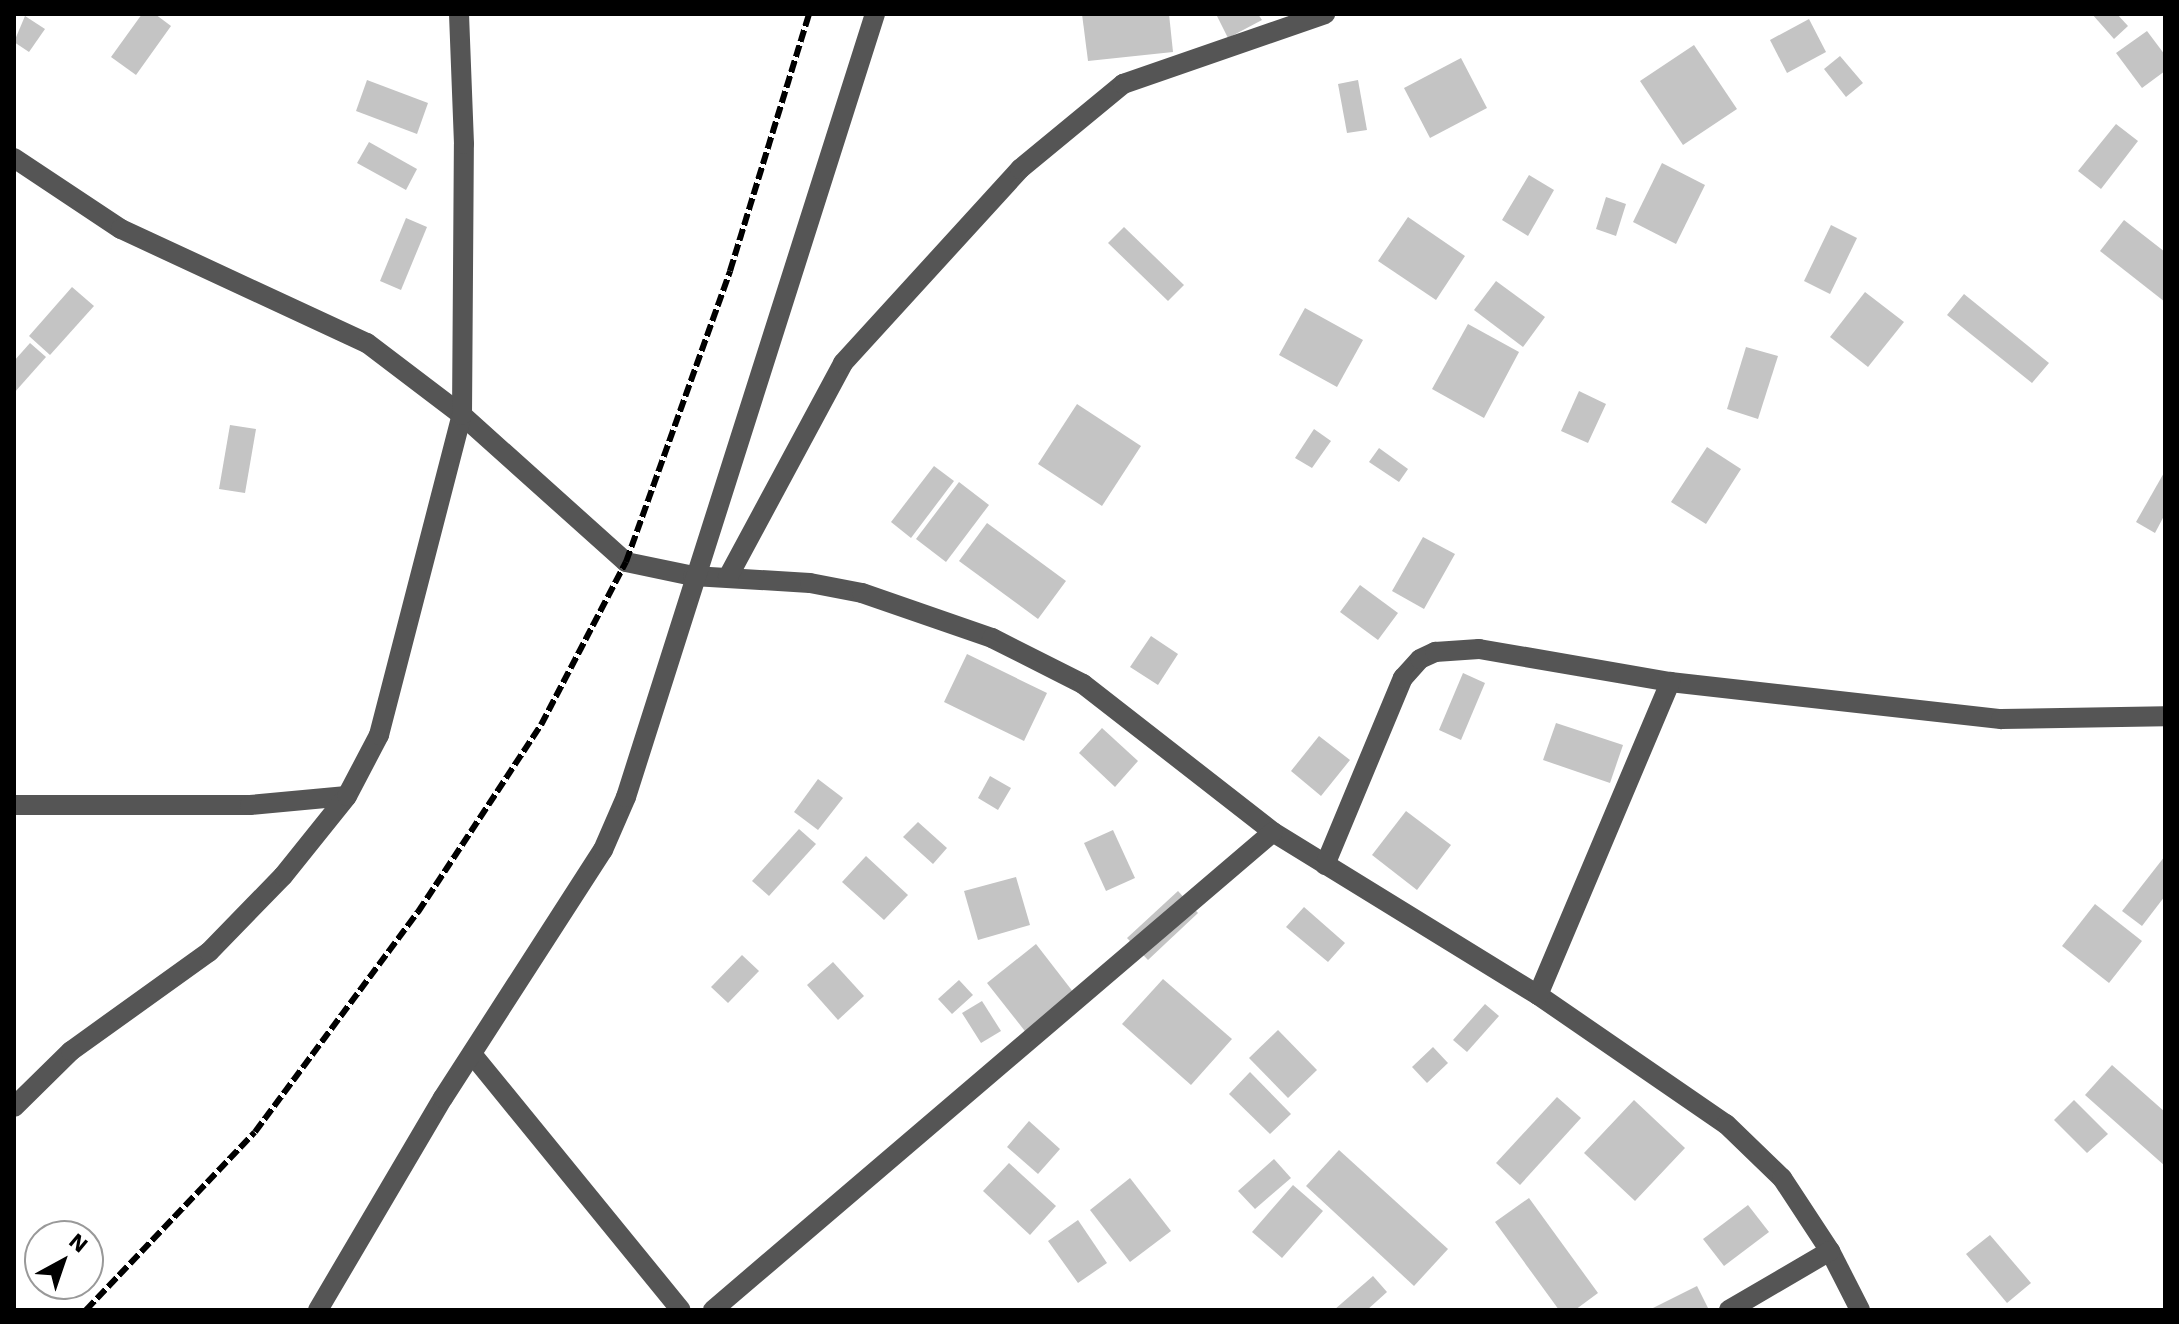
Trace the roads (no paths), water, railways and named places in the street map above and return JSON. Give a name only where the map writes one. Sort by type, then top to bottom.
[{"type":"street","points":[[14,1107],[71,1051],[209,952],[283,876],[347,796],[379,735],[462,415],[464,144],[459,14]]},
{"type":"street","points":[[318,1310],[472,1054],[603,850],[626,797],[693,576],[875,14]]},
{"type":"street","points":[[728,577],[843,363],[1020,169],[1123,84],[1325,14]]},
{"type":"street","points":[[14,158],[121,229],[367,343],[462,415],[626,562],[693,576],[728,577],[862,593],[992,638],[1083,684],[1273,832],[1538,995],[1726,1124],[1782,1178],[1830,1251],[1860,1310]]},
{"type":"street","points":[[1325,865],[1403,678],[1420,659],[1435,652],[1479,649],[1670,682],[2001,719],[2165,716]]},
{"type":"street","points":[[1538,995],[1670,682]]},
{"type":"street","points":[[14,805],[250,805],[347,796]]},
{"type":"street","points":[[713,1310],[1273,832]]},
{"type":"street","points":[[472,1054],[681,1310]]},
{"type":"street","points":[[1729,1310],[1830,1251]]},
{"type":"railway","points":[[86,1310],[255,1132],[418,912],[541,725],[626,562],[730,271],[809,14]]}]
